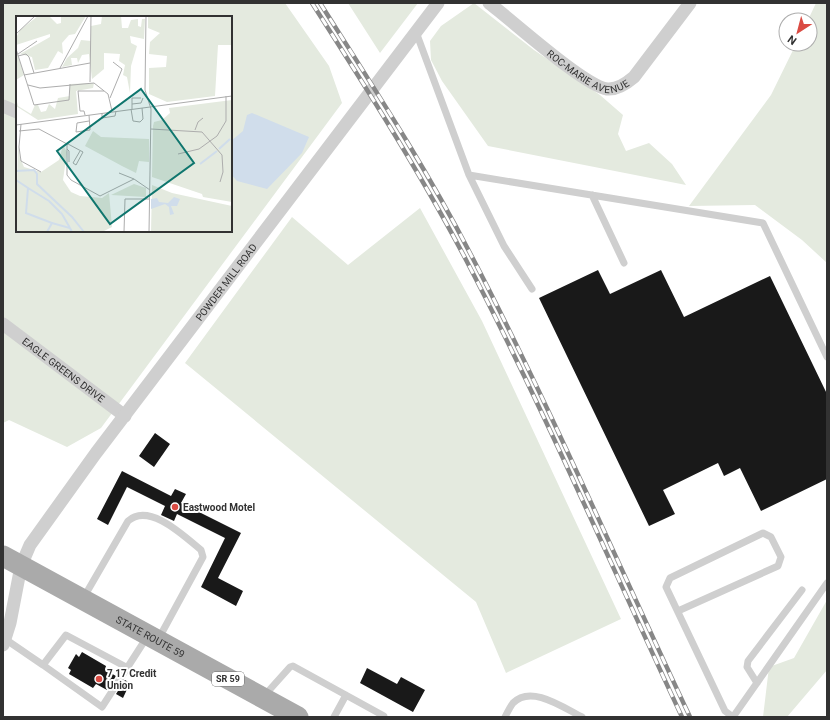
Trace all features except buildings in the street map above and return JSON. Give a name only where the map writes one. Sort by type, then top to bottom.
[{"type":"main road","name":"STATE ROUTE 59","points":[[3,556],[153,637],[263,698],[290,715]]},
{"type":"street","name":"POWDER MILL ROAD","points":[[4,642],[21,566],[30,545],[125,416],[438,3]]},
{"type":"street","name":"ROC-MARIE AVENUE","points":[[489,3],[575,71],[595,84],[611,89],[622,86],[634,77],[690,3]]},
{"type":"street","points":[[3,106],[16,112]]},
{"type":"street","name":"EAGLE GREENS DRIVE","points":[[3,324],[125,416]]},
{"type":"lane","points":[[416,32],[469,175],[504,246],[532,289]]},
{"type":"lane","points":[[469,175],[763,222],[827,357]]},
{"type":"lane","points":[[592,195],[624,263]]},
{"type":"lane","points":[[4,642],[43,665],[102,707],[128,668],[153,637],[203,557],[201,550],[161,520],[147,515],[138,515],[128,521],[82,599]]},
{"type":"lane","points":[[678,611],[778,566],[781,557],[771,538],[763,533],[670,578],[666,587],[725,711],[733,717],[827,583]]},
{"type":"lane","points":[[757,683],[747,667],[748,661],[802,590]]},
{"type":"lane","points":[[43,665],[66,635],[128,668]]},
{"type":"lane","points":[[263,698],[290,667],[293,666],[384,716]]},
{"type":"lane","points":[[334,717],[346,695]]},
{"type":"lane","points":[[505,717],[513,703],[520,698],[528,696],[541,697],[582,717]]},
{"type":"shaded area","points":[[3,3],[285,3],[329,66],[342,103],[101,428],[67,447],[9,420],[3,423]]},
{"type":"shaded area","points":[[348,3],[418,3],[380,53]]},
{"type":"shaded area","points":[[474,3],[534,50],[600,95],[623,115],[618,134],[626,151],[649,143],[672,164],[686,185],[488,146],[442,81],[431,60],[430,41],[441,26]]},
{"type":"shaded area","points":[[816,3],[827,3],[827,263],[802,240],[755,205],[689,206],[771,95],[792,52],[818,52],[818,12],[812,12]]},
{"type":"shaded area","points":[[420,208],[482,321],[621,619],[506,673],[476,602],[185,363],[292,217],[348,265]]},
{"type":"shaded area","points":[[827,600],[827,670],[787,717],[763,717],[769,667],[794,658]]},
{"type":"water","points":[[252,113],[309,137],[302,153],[267,189],[237,181],[232,175],[232,140],[243,131],[247,115]]},
{"type":"railway","points":[[312,3],[410,160],[464,256],[549,428],[682,717]]},
{"type":"railway","points":[[320,3],[416,157],[470,253],[555,425],[690,717]]},
{"type":"place","name":"Eastwood Motel","points":[[175,507]]},
{"type":"place","name":"7 17 Credit Union","points":[[99,679]]}]
